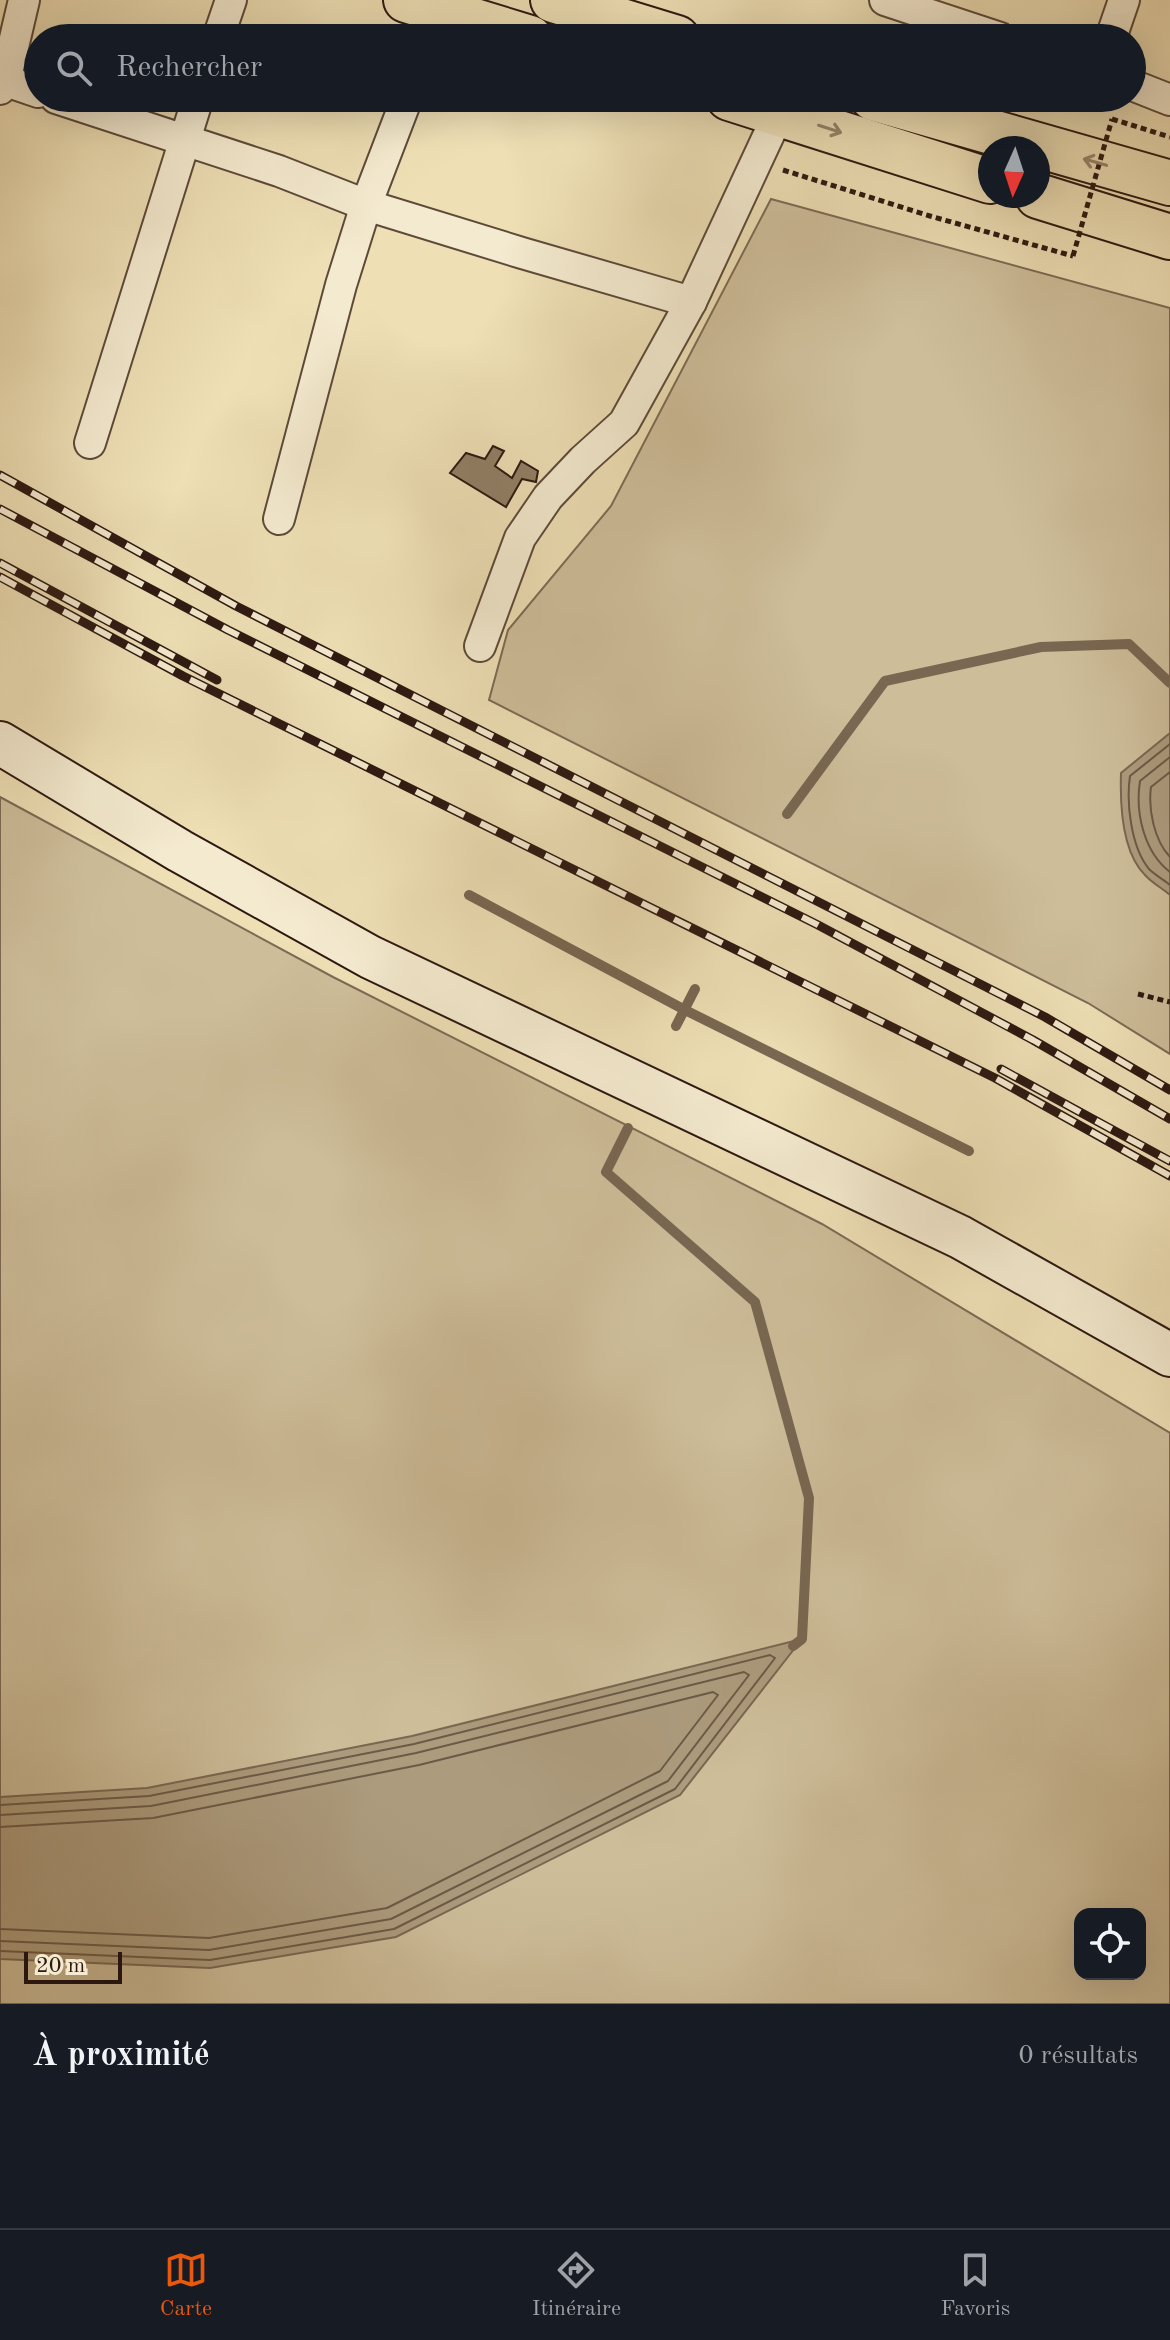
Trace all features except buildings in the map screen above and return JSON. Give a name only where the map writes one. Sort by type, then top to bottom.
[{"type":"highway","points":[[553,0],[631,24]]},
{"type":"highway","points":[[425,16],[463,24]]},
{"type":"highway","points":[[776,112],[978,177]]},
{"type":"highway","points":[[928,112],[1170,183]]},
{"type":"highway","points":[[1050,200],[1170,237]]},
{"type":"street","points":[[24,0],[2,83],[24,88]]},
{"type":"street","points":[[223,24],[231,0]]},
{"type":"street","points":[[885,0],[951,24]]},
{"type":"street","points":[[1116,24],[1124,0]]},
{"type":"street","points":[[1146,91],[1170,100]]},
{"type":"street","points":[[97,112],[279,171],[366,205],[691,302]]},
{"type":"street","points":[[90,443],[193,112]]},
{"type":"street","points":[[279,519],[341,285],[366,205],[402,112]]},
{"type":"street","points":[[480,646],[520,538],[548,497],[624,423],[691,302],[779,113]]},
{"type":"street","points":[[0,743],[180,851],[370,957],[960,1237],[1170,1355]]},
{"type":"path","points":[[756,162],[1073,256],[1112,119],[1170,137]]},
{"type":"path","points":[[1138,994],[1170,1002]]},
{"type":"shaded area","points":[[771,199],[1170,308],[1170,1054],[1088,1003],[489,700],[508,630],[611,506]]},
{"type":"shaded area","points":[[0,797],[333,977],[822,1224],[1170,1433],[1170,2004],[0,2004]]},
{"type":"water","points":[[1170,733],[1170,895],[1145,875],[1131,854],[1122,812],[1121,773]]},
{"type":"water","points":[[802,1639],[680,1795],[396,1937],[210,1968],[0,1959],[0,1797],[147,1788],[412,1736]]},
{"type":"waterway","points":[[787,814],[885,681],[1041,647],[1129,644],[1170,683]]},
{"type":"waterway","points":[[469,895],[685,1010],[969,1151]]},
{"type":"waterway","points":[[676,1026],[695,989]]},
{"type":"waterway","points":[[628,1128],[606,1172],[755,1302],[809,1498],[802,1639],[793,1646]]},
{"type":"railway","points":[[0,475],[236,606],[1045,1017],[1170,1090]]},
{"type":"railway","points":[[0,509],[228,630],[818,925],[1033,1040],[1170,1119]]},
{"type":"railway","points":[[0,563],[217,680]]},
{"type":"railway","points":[[0,577],[183,676],[995,1078],[1170,1176]]},
{"type":"railway","points":[[1001,1069],[1170,1161]]}]
